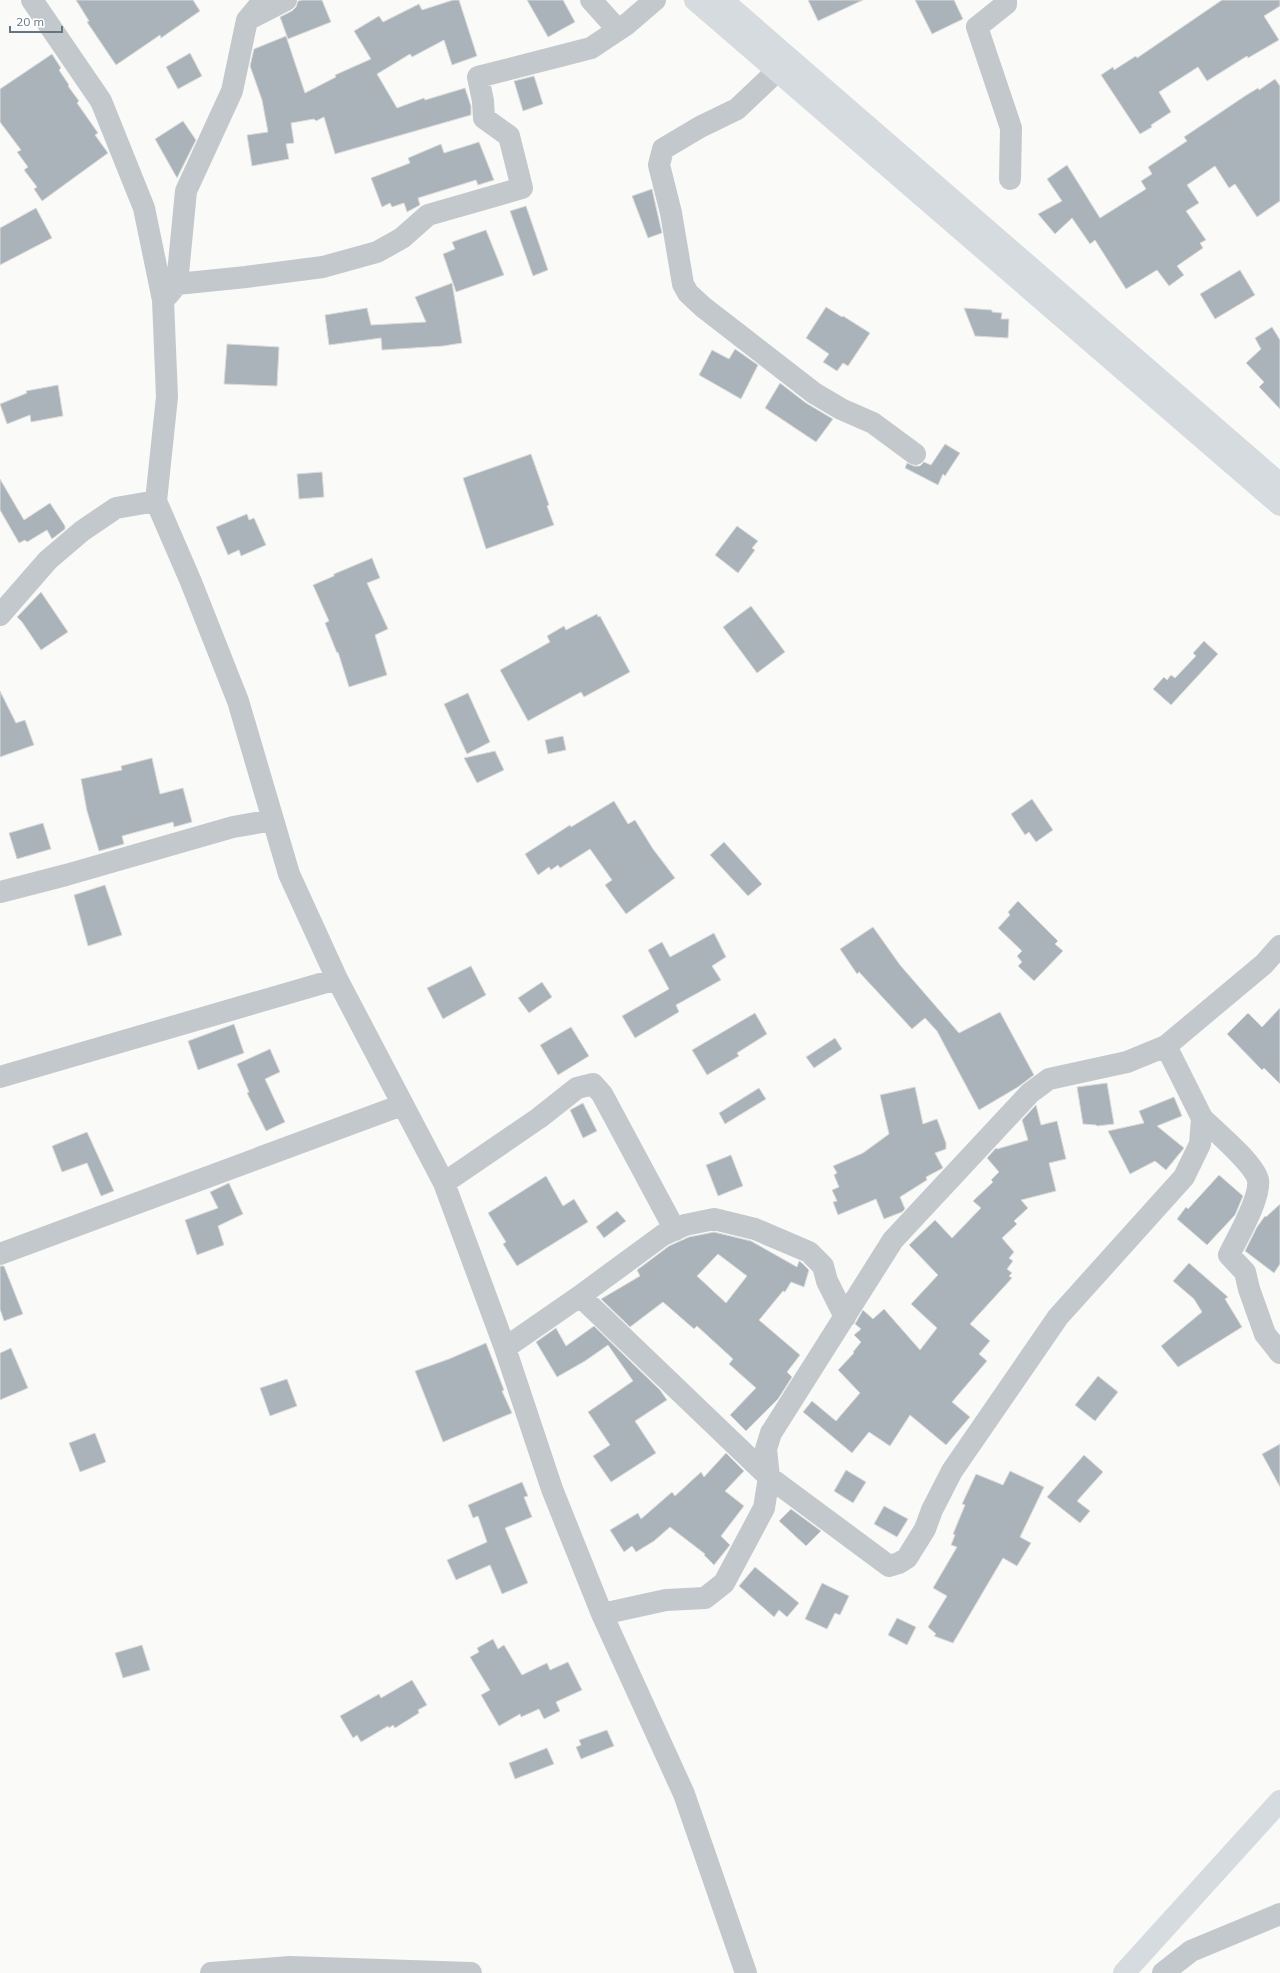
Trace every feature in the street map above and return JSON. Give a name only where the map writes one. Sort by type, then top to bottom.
[{"type":"main road","points":[[695,0],[776,72],[1280,505]]},
{"type":"main road","points":[[722,0],[1280,484]]},
{"type":"main road","points":[[1124,1973],[1280,1801]]},
{"type":"street","points":[[32,0],[101,101],[144,208],[170,292]]},
{"type":"street","points":[[264,0],[247,20],[232,91],[186,191],[170,292],[167,397],[156,501],[191,582],[238,701],[289,874],[337,980],[444,1183],[505,1348],[552,1489],[602,1614],[684,1794],[746,1973]]},
{"type":"street","points":[[247,20],[286,0]]},
{"type":"street","points":[[591,0],[618,30]]},
{"type":"street","points":[[170,292],[246,277],[323,267],[377,252],[402,238],[428,216],[522,188],[509,136],[484,118],[483,101],[478,77],[591,48],[618,30],[655,0]]},
{"type":"street","points":[[1006,0],[1006,4],[977,26],[1011,128],[1010,179]]},
{"type":"street","points":[[776,72],[737,109],[700,127],[663,149],[660,154],[659,164],[672,212],[683,284],[688,293],[703,307],[814,393],[841,409],[873,423],[915,454]]},
{"type":"street","points":[[0,615],[48,560],[82,531],[116,508],[156,501]]},
{"type":"street","points":[[0,892],[66,875],[233,827],[273,820]]},
{"type":"street","points":[[602,1614],[666,1600],[705,1598],[724,1583],[764,1508],[769,1477],[766,1449],[771,1433],[893,1240],[1030,1093],[1049,1079],[1127,1062],[1166,1046],[1264,964],[1280,946]]},
{"type":"street","points":[[0,1078],[337,980]]},
{"type":"street","points":[[1166,1046],[1202,1118],[1248,1162],[1258,1180],[1255,1201],[1229,1255],[1245,1272],[1249,1289],[1265,1334],[1280,1353]]},
{"type":"street","points":[[444,1183],[539,1118],[578,1088],[593,1084],[602,1094],[675,1230]]},
{"type":"street","points":[[0,1254],[402,1105]]},
{"type":"street","points":[[580,1296],[769,1477],[889,1566],[899,1563],[907,1558],[925,1529],[932,1510],[952,1471],[1058,1317],[1184,1177],[1200,1144],[1202,1118]]},
{"type":"street","points":[[505,1348],[580,1296],[663,1235],[685,1225],[714,1219],[755,1229],[809,1252],[823,1266],[827,1281],[845,1317]]},
{"type":"street","points":[[1163,1973],[1191,1951],[1280,1914]]},
{"type":"street","points":[[211,1973],[290,1967],[471,1973]]},
{"type":"building","points":[[76,0],[193,0],[200,11],[161,38],[160,35],[116,65],[87,22],[89,21]]},
{"type":"building","points":[[322,0],[331,22],[288,39],[280,17],[292,11],[296,7],[298,1]]},
{"type":"building","points":[[453,0],[459,0],[477,56],[452,65],[444,40],[412,57],[410,54],[377,74],[397,108],[424,98],[425,100],[465,88],[471,106],[471,115],[335,154],[324,117],[316,121],[314,119],[291,123],[294,143],[286,144],[289,159],[252,166],[247,135],[268,132],[262,100],[250,66],[254,49],[286,36],[305,93],[336,77],[335,75],[371,59],[354,31],[379,16],[383,22],[419,4],[422,10]]},
{"type":"building","points":[[527,0],[563,0],[575,22],[548,37]]},
{"type":"building","points":[[808,0],[863,0],[818,21]]},
{"type":"building","points":[[915,0],[954,0],[963,19],[932,34]]},
{"type":"building","points":[[1222,0],[1280,0],[1280,6],[1264,16],[1279,40],[1248,58],[1247,56],[1207,81],[1198,67],[1159,92],[1171,112],[1151,125],[1152,127],[1140,134],[1101,75],[1113,67],[1114,70],[1136,56],[1137,58]]},
{"type":"building","points":[[190,53],[202,76],[178,89],[166,67]]},
{"type":"building","points":[[52,54],[61,68],[59,70],[69,85],[68,86],[79,101],[77,103],[98,133],[95,135],[108,153],[42,201],[34,189],[37,187],[24,170],[28,167],[17,152],[21,150],[0,122],[0,89]]},
{"type":"building","points":[[534,76],[543,104],[523,111],[514,81]]},
{"type":"building","points":[[1275,79],[1280,86],[1280,201],[1257,217],[1235,184],[1229,188],[1215,166],[1187,185],[1199,203],[1186,211],[1206,240],[1200,243],[1203,248],[1177,266],[1184,275],[1169,286],[1157,270],[1126,289],[1095,240],[1090,244],[1072,218],[1055,234],[1038,214],[1062,201],[1047,179],[1067,165],[1100,218],[1146,189],[1141,181],[1152,174],[1148,167],[1187,141],[1184,137],[1245,96],[1258,88],[1259,90]]},
{"type":"building","points":[[183,121],[196,140],[177,178],[155,139]]},
{"type":"building","points":[[479,142],[494,180],[478,185],[476,180],[418,198],[420,205],[407,212],[404,203],[392,207],[390,203],[382,207],[371,178],[410,163],[408,158],[441,144],[444,153]]},
{"type":"building","points":[[652,189],[662,233],[648,238],[632,196]]},
{"type":"building","points":[[526,206],[548,270],[533,276],[510,211]]},
{"type":"building","points":[[36,208],[52,238],[0,265],[0,228]]},
{"type":"building","points":[[486,230],[504,275],[456,292],[443,254],[455,249],[452,242]]},
{"type":"building","points":[[1240,270],[1255,295],[1215,319],[1200,294]]},
{"type":"building","points":[[452,283],[462,343],[443,346],[382,350],[381,338],[329,345],[325,315],[367,308],[371,325],[426,322],[415,297]]},
{"type":"building","points":[[826,307],[870,333],[848,366],[843,363],[837,371],[823,362],[829,354],[806,338]]},
{"type":"building","points":[[964,308],[992,310],[992,312],[1002,313],[1001,319],[1009,319],[1008,338],[975,336]]},
{"type":"building","points":[[1272,327],[1280,340],[1280,409],[1259,387],[1264,382],[1246,363],[1261,349],[1255,338]]},
{"type":"building","points":[[227,344],[279,347],[277,386],[224,384]]},
{"type":"building","points":[[735,349],[758,365],[741,399],[699,375],[712,350],[729,359]]},
{"type":"building","points":[[780,383],[806,403],[833,419],[816,442],[765,408]]},
{"type":"building","points":[[58,385],[63,416],[31,422],[30,415],[7,424],[0,404],[27,393],[26,391]]},
{"type":"building","points":[[945,444],[960,453],[945,476],[943,474],[938,485],[905,468],[907,463],[914,466],[920,466],[924,462],[931,465]]},
{"type":"building","points":[[531,454],[549,505],[547,506],[554,525],[486,549],[463,478]]},
{"type":"building","points":[[322,472],[324,497],[299,499],[297,474]]},
{"type":"building","points":[[0,479],[24,520],[50,503],[65,526],[65,529],[52,539],[47,530],[27,542],[25,540],[19,543],[0,510]]},
{"type":"building","points":[[247,514],[249,520],[254,518],[266,545],[241,556],[239,550],[228,555],[216,527]]},
{"type":"building","points":[[737,526],[758,541],[752,548],[755,550],[738,573],[715,555]]},
{"type":"building","points":[[372,558],[380,578],[367,583],[388,629],[375,635],[387,675],[349,687],[338,652],[337,653],[325,623],[329,621],[313,585],[334,576],[334,574]]},
{"type":"building","points":[[41,592],[68,632],[41,650],[17,617]]},
{"type":"building","points":[[751,606],[785,652],[757,673],[723,627]]},
{"type":"building","points":[[597,614],[598,617],[600,616],[630,672],[584,697],[581,692],[528,721],[500,670],[550,642],[547,636],[564,626],[566,630]]},
{"type":"building","points":[[1204,641],[1218,654],[1171,705],[1153,689],[1164,677],[1167,680],[1171,675],[1175,678],[1196,656],[1193,653]]},
{"type":"building","points":[[0,691],[16,723],[25,720],[34,745],[0,757]]},
{"type":"building","points":[[468,693],[490,742],[467,754],[444,704]]},
{"type":"building","points":[[563,736],[566,750],[548,754],[545,740]]},
{"type":"building","points":[[495,751],[504,770],[477,783],[464,758]]},
{"type":"building","points":[[152,758],[160,794],[183,788],[192,822],[174,827],[173,822],[122,836],[124,844],[99,851],[87,811],[81,779],[122,770],[121,766]]},
{"type":"building","points":[[1032,799],[1053,830],[1036,842],[1029,832],[1025,835],[1011,814]]},
{"type":"building","points":[[614,801],[628,824],[635,820],[653,849],[675,878],[626,914],[605,885],[612,880],[590,849],[560,868],[558,865],[551,870],[549,867],[538,875],[525,854],[570,825],[571,827]]},
{"type":"building","points":[[43,823],[51,849],[17,859],[9,833]]},
{"type":"building","points":[[724,842],[762,884],[748,896],[710,855]]},
{"type":"building","points":[[105,885],[122,935],[88,946],[74,895]]},
{"type":"building","points":[[1018,901],[1058,941],[1055,944],[1063,951],[1034,981],[1018,966],[1022,962],[1017,956],[1022,951],[998,928],[1010,915],[1008,912]]},
{"type":"building","points":[[873,927],[900,965],[959,1033],[1000,1012],[1034,1075],[1018,1087],[979,1110],[937,1031],[925,1018],[912,1029],[859,972],[857,974],[840,949]]},
{"type":"building","points":[[714,933],[726,957],[712,966],[721,980],[676,1005],[679,1012],[635,1038],[622,1016],[669,989],[648,950],[662,942],[670,957]]},
{"type":"building","points":[[471,966],[486,995],[443,1019],[427,988]]},
{"type":"building","points":[[542,982],[552,997],[529,1013],[518,998]]},
{"type":"building","points":[[1280,1008],[1280,1084],[1264,1068],[1262,1070],[1227,1034],[1248,1013],[1262,1027]]},
{"type":"building","points":[[755,1013],[767,1034],[737,1053],[739,1056],[707,1075],[692,1050]]},
{"type":"building","points":[[234,1024],[244,1053],[198,1070],[188,1041]]},
{"type":"building","points":[[571,1027],[589,1056],[558,1075],[540,1045]]},
{"type":"building","points":[[835,1038],[842,1049],[814,1068],[806,1057]]},
{"type":"building","points":[[270,1049],[280,1072],[265,1079],[285,1122],[266,1131],[247,1093],[249,1092],[237,1064]]},
{"type":"building","points":[[1107,1083],[1114,1124],[1097,1126],[1083,1124],[1077,1087]]},
{"type":"building","points":[[915,1087],[923,1124],[937,1119],[946,1143],[946,1149],[935,1153],[943,1168],[926,1177],[927,1180],[900,1197],[905,1209],[902,1212],[884,1219],[876,1199],[838,1215],[833,1202],[837,1201],[832,1190],[839,1187],[834,1175],[837,1173],[833,1166],[863,1153],[889,1134],[880,1095]]},
{"type":"building","points":[[759,1088],[766,1099],[725,1124],[719,1113]]},
{"type":"building","points":[[1174,1097],[1182,1116],[1157,1126],[1184,1148],[1166,1170],[1155,1161],[1130,1174],[1108,1131],[1144,1123],[1139,1111]]},
{"type":"building","points":[[583,1103],[597,1131],[583,1138],[570,1110]]},
{"type":"building","points":[[1036,1105],[1041,1125],[1057,1121],[1066,1159],[1049,1163],[1056,1191],[1021,1200],[1028,1208],[1014,1221],[1017,1224],[1002,1238],[1014,1252],[1009,1258],[1013,1261],[1007,1269],[1012,1273],[1009,1276],[1012,1278],[970,1324],[990,1341],[979,1354],[987,1361],[952,1402],[970,1417],[946,1445],[910,1415],[890,1446],[869,1432],[852,1453],[803,1412],[812,1401],[836,1421],[860,1393],[838,1370],[854,1353],[853,1352],[861,1342],[854,1335],[861,1329],[855,1324],[863,1310],[873,1319],[884,1309],[920,1350],[937,1328],[911,1304],[938,1275],[909,1245],[935,1220],[952,1238],[981,1208],[973,1201],[993,1182],[991,1180],[999,1172],[987,1158],[996,1148],[997,1149],[1028,1140],[1022,1120]]},
{"type":"building","points":[[87,1132],[114,1191],[101,1196],[87,1163],[62,1172],[52,1146]]},
{"type":"building","points":[[731,1155],[743,1186],[718,1196],[706,1165]]},
{"type":"building","points":[[1219,1175],[1243,1196],[1235,1215],[1207,1245],[1177,1219],[1186,1207],[1188,1209]]},
{"type":"building","points":[[546,1176],[563,1206],[574,1199],[588,1222],[517,1266],[503,1244],[506,1242],[488,1213]]},
{"type":"building","points":[[229,1183],[243,1214],[218,1226],[224,1245],[197,1255],[185,1220],[218,1208],[210,1192]]},
{"type":"building","points":[[1280,1204],[1280,1264],[1274,1273],[1245,1251],[1257,1227],[1265,1216],[1266,1217]]},
{"type":"building","points":[[617,1211],[626,1221],[604,1238],[596,1227]]},
{"type":"building","points":[[714,1232],[751,1241],[797,1267],[799,1261],[809,1270],[804,1287],[791,1282],[785,1292],[783,1291],[759,1320],[800,1355],[787,1372],[792,1377],[778,1399],[746,1431],[730,1415],[756,1388],[729,1364],[733,1359],[697,1326],[694,1329],[663,1302],[630,1327],[601,1299],[640,1276],[637,1270],[669,1246],[689,1237]],"holes":[[[718,1254],[747,1276],[726,1303],[697,1276]]]},
{"type":"building","points":[[1189,1263],[1228,1297],[1225,1299],[1242,1327],[1178,1367],[1161,1346],[1202,1312],[1194,1299],[1173,1281]]},
{"type":"building","points":[[0,1266],[4,1266],[23,1314],[4,1321],[0,1309]]},
{"type":"building","points":[[594,1326],[660,1390],[667,1400],[635,1421],[656,1453],[611,1482],[593,1456],[610,1445],[588,1412],[633,1381],[608,1345],[585,1361],[557,1377],[536,1342],[556,1328],[566,1346]]},
{"type":"building","points":[[486,1343],[504,1390],[502,1391],[512,1413],[443,1442],[415,1371],[449,1359]]},
{"type":"building","points":[[11,1348],[28,1388],[0,1400],[0,1353]]},
{"type":"building","points":[[1098,1376],[1118,1392],[1095,1421],[1075,1405]]},
{"type":"building","points":[[287,1379],[297,1406],[270,1416],[260,1388]]},
{"type":"building","points":[[95,1433],[106,1462],[80,1472],[69,1443]]},
{"type":"building","points":[[1280,1444],[1280,1487],[1262,1454]]},
{"type":"building","points":[[726,1453],[744,1471],[725,1491],[744,1506],[721,1536],[730,1545],[714,1565],[704,1555],[705,1554],[670,1527],[654,1541],[636,1552],[632,1546],[624,1552],[610,1530],[638,1513],[641,1519],[672,1492],[675,1496],[701,1472],[704,1477]]},
{"type":"building","points":[[1084,1455],[1103,1472],[1077,1501],[1090,1511],[1080,1523],[1047,1497]]},
{"type":"building","points":[[846,1470],[866,1482],[853,1503],[834,1491]]},
{"type":"building","points":[[1010,1471],[1044,1487],[1020,1537],[1031,1543],[1017,1566],[1003,1558],[953,1643],[934,1636],[936,1634],[928,1627],[947,1596],[933,1588],[957,1547],[951,1545],[955,1535],[953,1534],[965,1505],[962,1504],[976,1474],[1003,1485]]},
{"type":"building","points":[[522,1482],[528,1496],[524,1497],[532,1517],[505,1528],[528,1583],[502,1594],[490,1565],[456,1580],[447,1560],[487,1542],[478,1516],[473,1518],[468,1505]]},
{"type":"building","points":[[884,1506],[908,1519],[897,1537],[874,1524]]},
{"type":"building","points":[[791,1509],[821,1531],[806,1546],[779,1521]]},
{"type":"building","points":[[755,1567],[799,1603],[787,1617],[779,1610],[774,1617],[739,1586]]},
{"type":"building","points":[[822,1583],[849,1596],[840,1615],[835,1613],[827,1629],[805,1619]]},
{"type":"building","points":[[897,1618],[916,1627],[907,1645],[888,1635]]},
{"type":"building","points":[[493,1639],[498,1649],[504,1645],[522,1675],[547,1663],[550,1670],[568,1662],[582,1690],[556,1702],[560,1711],[544,1719],[539,1709],[521,1717],[520,1714],[499,1726],[481,1695],[490,1690],[470,1657],[479,1652],[477,1648]]},
{"type":"building","points":[[142,1645],[150,1670],[123,1678],[115,1653]]},
{"type":"building","points":[[412,1680],[427,1705],[418,1710],[419,1713],[395,1728],[393,1725],[389,1728],[388,1726],[361,1742],[357,1735],[353,1738],[340,1716],[379,1694],[381,1698]]},
{"type":"building","points":[[607,1730],[614,1746],[581,1759],[576,1747],[581,1745],[579,1740]]},
{"type":"building","points":[[547,1748],[554,1764],[515,1779],[509,1763]]}]
